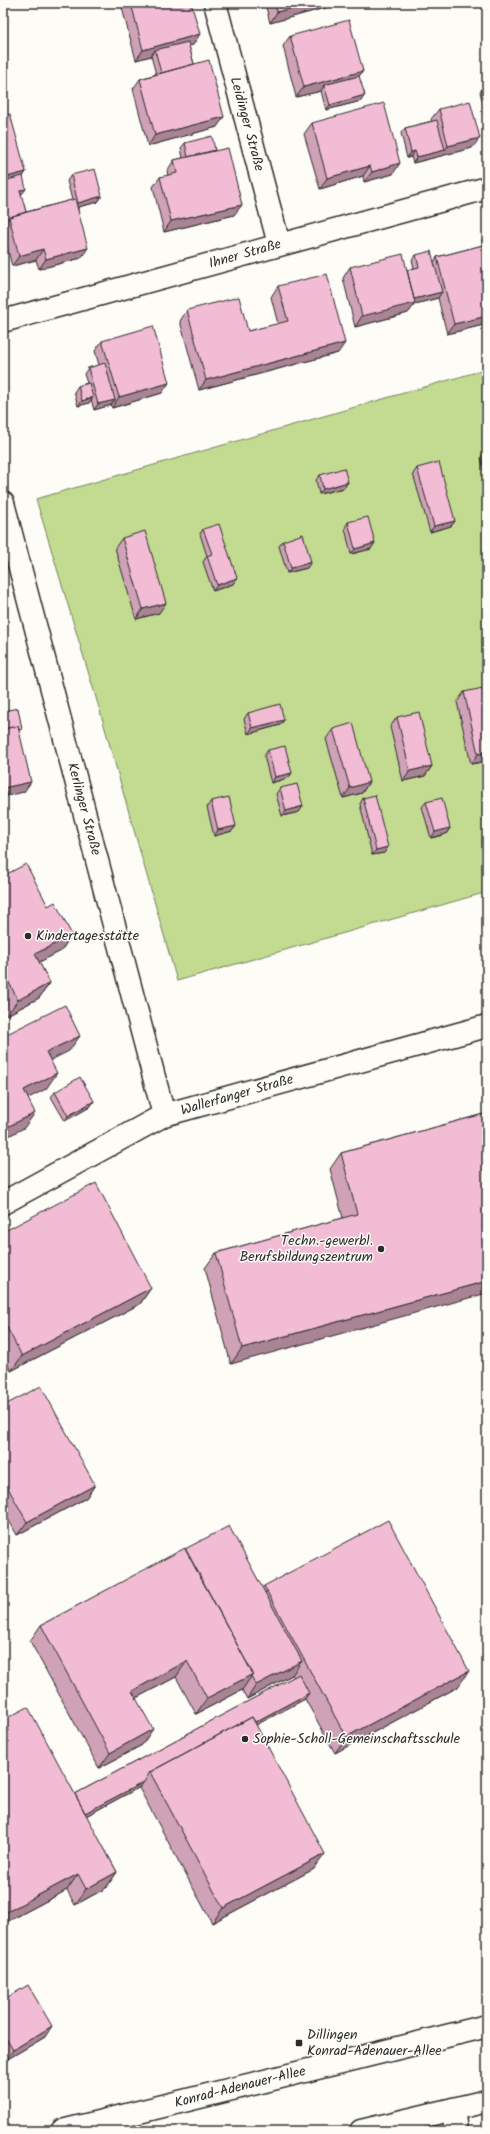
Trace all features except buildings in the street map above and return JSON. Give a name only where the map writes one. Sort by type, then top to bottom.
[{"type":"street","name":"Leidinger Straße","points":[[215,3],[279,244]]},
{"type":"street","name":"Ihner Straße","points":[[3,322],[279,244],[487,188]]},
{"type":"street","name":"Kerlinger Straße","points":[[3,503],[164,1115]]},
{"type":"street","name":"Wallerfanger Straße","points":[[3,1203],[164,1115],[487,1026]]},
{"type":"street","name":"Konrad-Adenauer-Allee","points":[[62,2131],[487,2026]]},
{"type":"street","points":[[361,2131],[487,2101]]},
{"type":"street","points":[[453,2109],[456,2131]]},
{"type":"green space","points":[[487,369],[487,892],[177,981],[100,711],[36,499]]},
{"type":"place","name":"Kindertagesstätte","points":[[28,936]]},
{"type":"place","name":"Techn.-gewerbl. Berufsbildungszentrum","points":[[381,1249]]},
{"type":"place","name":"Sophie-Scholl-Gemeinschaftsschule","points":[[245,1739]]},
{"type":"place","name":"Dillingen Konrad-Adenauer-Allee","points":[[299,2043]]}]
